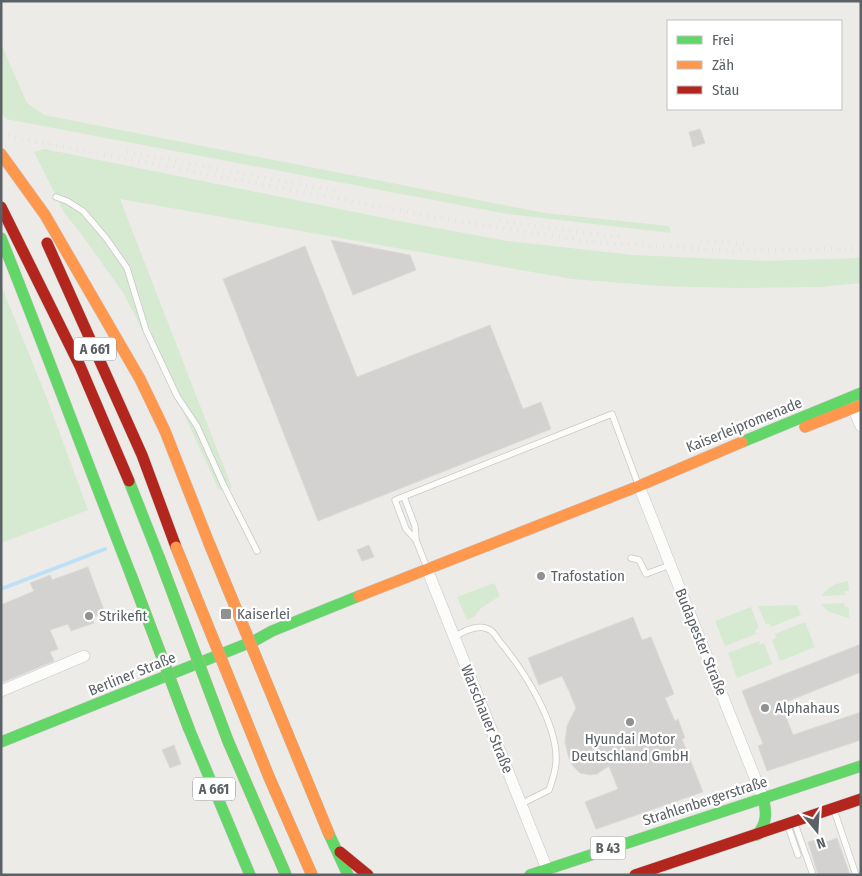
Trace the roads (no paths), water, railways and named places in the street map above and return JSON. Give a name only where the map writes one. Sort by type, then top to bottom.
[{"type":"main road","name":"A 661","points":[[1,155],[58,266],[142,455],[176,547],[269,777],[312,875]]},
{"type":"main road","name":"A 661","points":[[1,155],[45,215],[140,379],[165,431],[329,834],[348,875]]},
{"type":"main road","name":"A 661","points":[[1,207],[80,366],[129,481],[247,788],[286,875]]},
{"type":"main road","name":"A 661","points":[[1,238],[24,293],[63,401],[166,669],[250,875]]},
{"type":"main road","name":"Kaiserleipromenade","points":[[428,569],[639,486],[666,481],[854,404],[861,393]]},
{"type":"main road","name":"Berliner Straße","points":[[1,742],[428,569]]},
{"type":"main road","name":"Berliner Straße","points":[[1,734],[254,635],[272,631]]},
{"type":"main road","name":"Strahlenbergerstraße","points":[[530,875],[861,766]]},
{"type":"main road","points":[[756,834],[763,827],[767,816],[763,798]]},
{"type":"main road","name":"B 43","points":[[635,875],[861,798]]},
{"type":"main road","name":"A 661","points":[[336,850],[368,875]]},
{"type":"street","points":[[854,404],[861,426]]},
{"type":"street","name":"Budapester Straße","points":[[639,486],[763,798]]},
{"type":"street","name":"Warschauer Straße","points":[[428,569],[547,869]]},
{"type":"street","points":[[1,692],[84,656]]},
{"type":"lane","points":[[56,197],[67,201],[83,211],[106,238],[127,268],[146,330],[177,396],[197,426],[258,551]]},
{"type":"lane","points":[[416,540],[406,529],[395,500],[612,414],[639,486]]},
{"type":"lane","points":[[404,497],[415,526],[416,540],[428,569]]},
{"type":"lane","points":[[631,558],[639,560],[646,574],[670,565]]},
{"type":"lane","points":[[454,637],[467,630],[478,628],[490,630],[515,659],[546,718],[554,738],[556,760],[554,777],[549,790],[521,804]]},
{"type":"lane","points":[[833,808],[856,875]]},
{"type":"lane","points":[[791,823],[798,856]]},
{"type":"lane","points":[[791,823],[813,875]]},
{"type":"waterway","points":[[1,589],[105,549]]},
{"type":"railway","points":[[1,135],[445,219],[593,242],[734,251],[861,248]]},
{"type":"railway","points":[[127,152],[335,191]]},
{"type":"railway","points":[[500,221],[619,236]]},
{"type":"railway","points":[[701,241],[749,244]]},
{"type":"place","name":"Trafostation","points":[[541,576]]},
{"type":"place","name":"Kaiserlei","points":[[226,614]]},
{"type":"place","name":"Strikefit","points":[[89,616]]},
{"type":"place","name":"Alphahaus","points":[[765,708]]},
{"type":"place","name":"Hyundai Motor Deutschland GmbH","points":[[630,722]]}]
